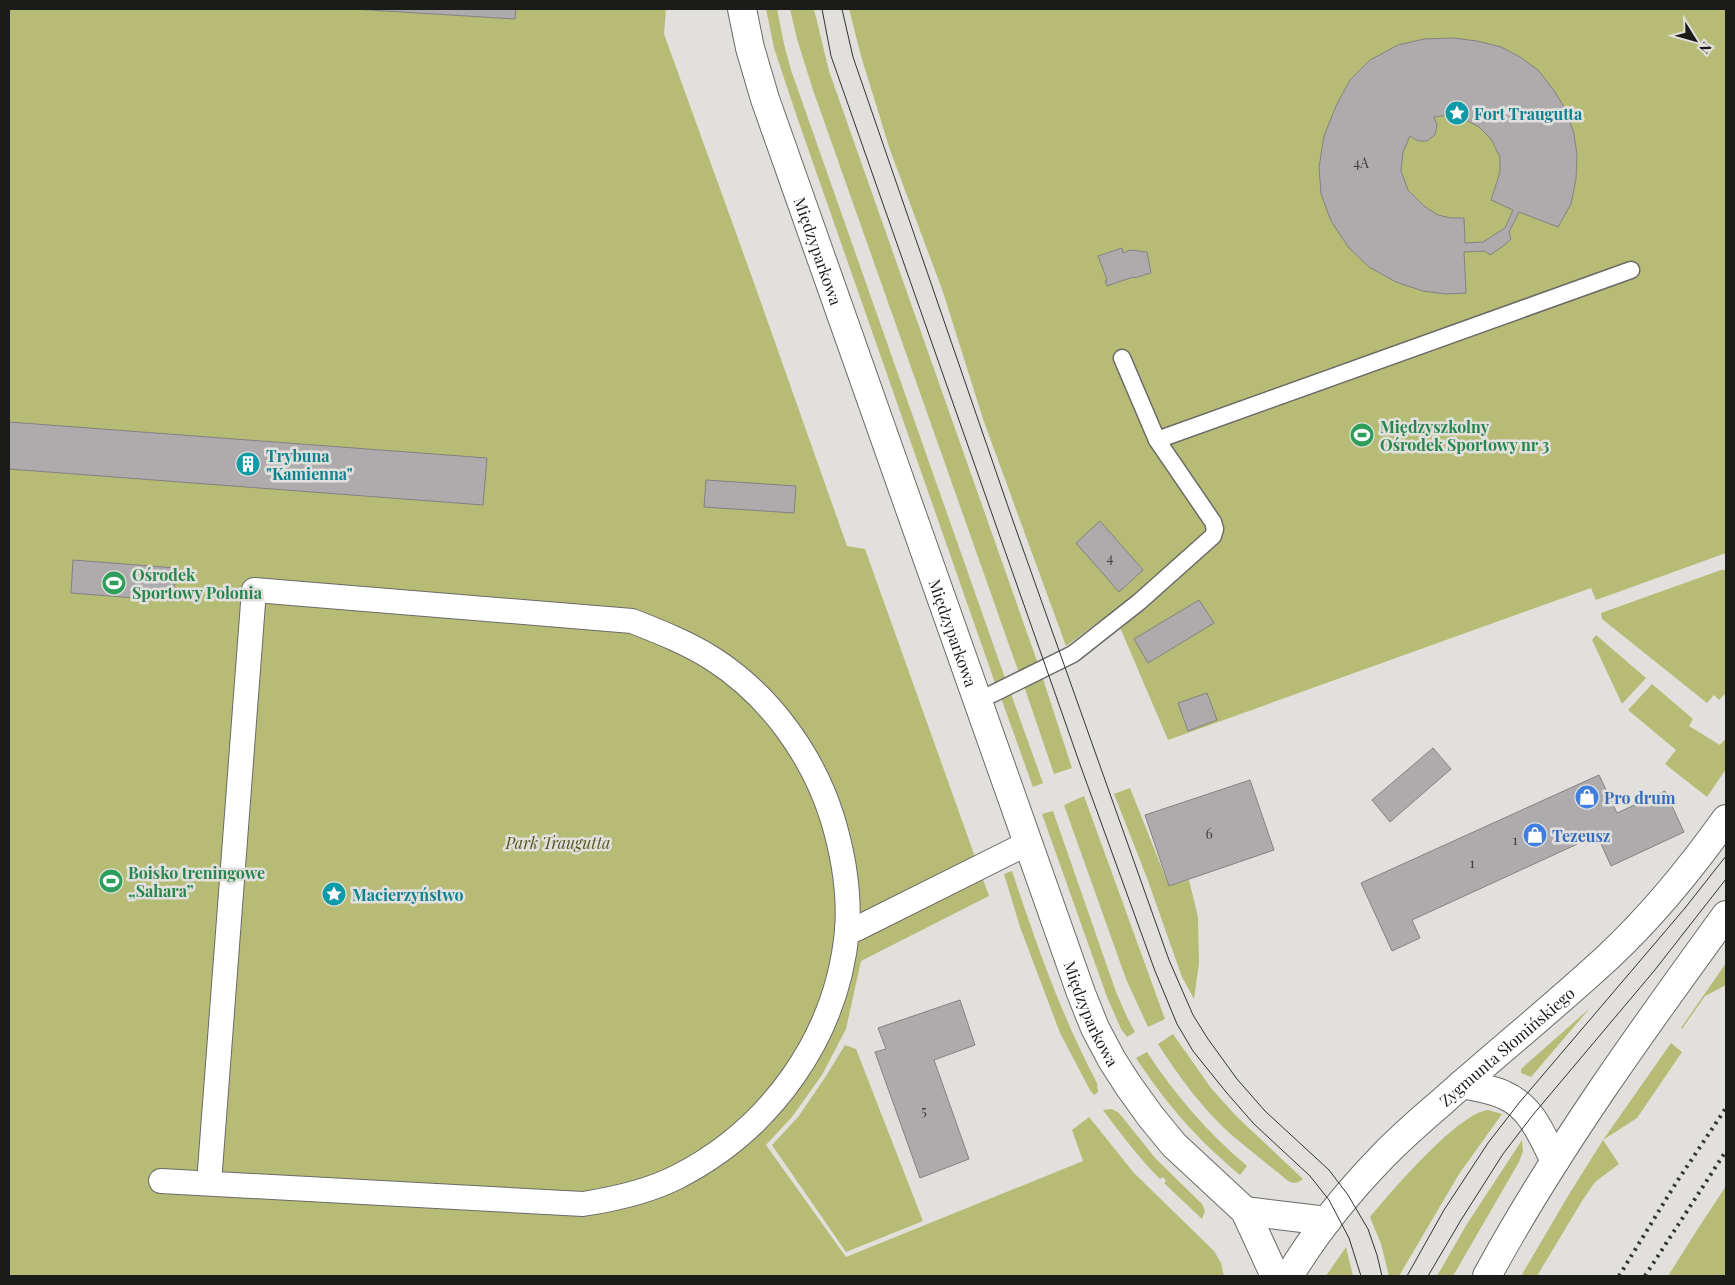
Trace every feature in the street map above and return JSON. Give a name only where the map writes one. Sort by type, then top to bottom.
[{"type":"street","name":"Międzyparkowa","points":[[742,9],[750,48],[765,99],[1081,993],[1112,1060],[1145,1109],[1174,1144],[1245,1211],[1275,1276]]},
{"type":"street","points":[[161,1181],[583,1204],[615,1199],[646,1190],[676,1178],[730,1144],[755,1123],[778,1098],[799,1069],[816,1039],[830,1007],[841,967],[847,929],[845,871],[838,836],[828,803],[814,772],[796,742],[774,712],[751,689],[714,660],[688,644],[632,622],[254,590],[209,1183]]},
{"type":"street","name":"Zygmunta Słomińskiego","points":[[1289,1276],[1327,1221],[1383,1156],[1462,1084],[1588,976],[1632,933],[1680,880],[1726,819]]},
{"type":"street","points":[[847,929],[856,929],[1028,843]]},
{"type":"street","points":[[1487,1276],[1555,1161],[1618,1066],[1726,915]]},
{"type":"street","points":[[1462,1084],[1503,1095],[1519,1104],[1532,1116],[1555,1161]]},
{"type":"street","points":[[1245,1211],[1327,1221]]},
{"type":"lane","points":[[1157,440],[1631,270]]},
{"type":"lane","points":[[978,701],[1073,654],[1139,602],[1213,536],[1215,529],[1213,522],[1157,440],[1122,358]]},
{"type":"green space","name":"Park Traugutta","points":[[9,9],[666,9],[664,34],[847,546],[865,549],[989,896],[861,961],[846,1029],[822,1075],[792,1117],[766,1145],[846,1257],[1083,1161],[1072,1130],[1089,1117],[1134,1173],[1214,1251],[1221,1263],[1224,1276],[9,1276]]},
{"type":"green space","points":[[766,9],[777,9],[791,70],[1005,678],[995,683],[798,120],[774,48]]},
{"type":"green space","points":[[790,9],[814,9],[829,71],[1038,664],[1019,673],[813,90]]},
{"type":"green space","points":[[849,9],[1726,9],[1726,553],[1596,600],[1591,588],[1168,740],[1113,611],[1066,646],[983,419],[943,292],[890,150],[861,56]]},
{"type":"green space","points":[[1721,570],[1726,570],[1726,693],[1719,700],[1714,695],[1707,703],[1602,619],[1601,613]]},
{"type":"green space","points":[[1596,635],[1646,678],[1622,704],[1592,640]]},
{"type":"green space","points":[[1042,676],[1072,768],[1054,774],[1024,686]]},
{"type":"green space","points":[[1652,684],[1693,719],[1689,726],[1720,745],[1724,740],[1726,742],[1726,769],[1707,797],[1665,764],[1676,750],[1628,710]]},
{"type":"green space","points":[[1011,694],[1043,783],[1033,787],[1001,698]]},
{"type":"green space","points":[[1130,788],[1169,886],[1189,880],[1198,917],[1199,963],[1194,999],[1182,977],[1147,878],[1114,794]]},
{"type":"green space","points":[[1084,796],[1165,1019],[1148,1027],[1126,979],[1064,805]]},
{"type":"green space","points":[[1053,811],[1116,992],[1135,1032],[1127,1037],[1121,1029],[1107,997],[1042,814]]},
{"type":"green space","points":[[1012,871],[1040,952],[1061,1005],[1097,1083],[1098,1092],[1094,1095],[1060,1033],[1020,927],[1004,874]]},
{"type":"green space","points":[[1726,963],[1726,985],[1705,996],[1682,1029],[1681,1028]]},
{"type":"green space","points":[[1590,1008],[1531,1077],[1521,1073],[1521,1069]]},
{"type":"green space","points":[[1173,1034],[1211,1088],[1236,1116],[1303,1179],[1296,1183],[1288,1181],[1234,1137],[1202,1105],[1158,1044]]},
{"type":"green space","points":[[1671,1043],[1682,1052],[1637,1118],[1603,1140]]},
{"type":"green space","points":[[845,1045],[856,1049],[923,1221],[846,1252],[772,1145],[798,1117]]},
{"type":"green space","points":[[1147,1052],[1193,1113],[1247,1166],[1240,1175],[1196,1135],[1159,1091],[1136,1058]]},
{"type":"green space","points":[[1112,1109],[1119,1113],[1156,1159],[1202,1204],[1205,1211],[1202,1219],[1164,1183],[1166,1181],[1163,1177],[1160,1179],[1152,1171],[1130,1146],[1103,1110]]},
{"type":"green space","points":[[1488,1110],[1502,1114],[1459,1174],[1399,1276],[1389,1276],[1381,1244],[1370,1217],[1408,1173],[1443,1139],[1475,1114]]},
{"type":"green space","points":[[1522,1140],[1523,1151],[1519,1162],[1453,1276],[1437,1276],[1467,1224]]},
{"type":"green space","points":[[1603,1140],[1619,1164],[1595,1182],[1537,1276],[1521,1276],[1568,1196]]},
{"type":"green space","points":[[1726,1186],[1726,1276],[1668,1276],[1699,1227]]},
{"type":"green space","points":[[1346,1247],[1353,1276],[1326,1276]]},
{"type":"building","points":[[353,9],[516,9],[515,19]]},
{"type":"building","points":[[1453,38],[1477,41],[1501,47],[1520,57],[1538,70],[1553,89],[1567,112],[1574,134],[1577,155],[1576,179],[1571,204],[1558,227],[1519,212],[1509,232],[1511,239],[1502,247],[1490,255],[1485,251],[1464,252],[1466,293],[1446,294],[1423,291],[1396,282],[1369,267],[1349,248],[1331,221],[1321,194],[1319,167],[1324,136],[1336,106],[1350,80],[1370,60],[1398,45],[1424,39]],"holes":[[[1450,115],[1464,119],[1479,127],[1491,139],[1500,157],[1500,172],[1491,200],[1513,210],[1505,228],[1483,242],[1465,243],[1464,218],[1438,215],[1424,206],[1408,190],[1401,171],[1403,152],[1410,136],[1418,141],[1427,141],[1435,135],[1437,125],[1434,117]]]},
{"type":"building","points":[[1122,248],[1123,253],[1130,250],[1147,252],[1151,273],[1107,286],[1105,281],[1107,280],[1098,256]]},
{"type":"building","name":"Trybuna \"Kamienna\"","points":[[9,422],[487,458],[483,505],[9,469]]},
{"type":"building","points":[[706,480],[796,486],[794,513],[704,507]]},
{"type":"building","points":[[1100,521],[1143,570],[1119,592],[1076,543]]},
{"type":"building","points":[[73,560],[176,568],[173,601],[71,593]]},
{"type":"building","points":[[1199,600],[1214,623],[1148,663],[1134,639]]},
{"type":"building","points":[[1207,693],[1217,720],[1188,731],[1178,703]]},
{"type":"building","points":[[1433,748],[1451,769],[1390,822],[1372,800]]},
{"type":"building","points":[[1599,775],[1617,813],[1665,791],[1684,832],[1611,866],[1597,835],[1412,920],[1420,938],[1392,951],[1361,883]]},
{"type":"building","points":[[1250,780],[1274,850],[1169,886],[1145,815]]},
{"type":"building","points":[[960,1000],[975,1045],[934,1060],[969,1159],[920,1178],[875,1052],[886,1049],[878,1028]]},
{"type":"tram line","points":[[822,9],[831,56],[1082,770],[1155,971],[1177,1024],[1193,1051],[1226,1092],[1254,1124],[1310,1176],[1329,1200],[1349,1238],[1361,1276]]},
{"type":"tram line","points":[[842,9],[853,57],[1013,521],[1169,960],[1193,1015],[1237,1079],[1265,1111],[1329,1170],[1348,1195],[1368,1229],[1382,1276]]},
{"type":"tram line","points":[[1407,1276],[1444,1210],[1488,1143],[1519,1103],[1685,908],[1726,856]]},
{"type":"tram line","points":[[1428,1276],[1503,1154],[1532,1116],[1654,971],[1726,879]]},
{"type":"railway","points":[[1619,1276],[1676,1183],[1726,1108]]},
{"type":"railway","points":[[1645,1276],[1726,1151]]},
{"type":"place","name":"Fort Traugutta","points":[[1457,113]]},
{"type":"place","name":"Międzyszkolny Ośrodek Sportowy nr 3","points":[[1362,435]]},
{"type":"place","name":"Trybuna \"Kamienna\"","points":[[248,464]]},
{"type":"place","name":"Ośrodek Sportowy Polonia","points":[[114,583]]},
{"type":"place","name":"Pro drum","points":[[1587,797]]},
{"type":"place","name":"Tezeusz","points":[[1535,835]]},
{"type":"place","name":"Boisko treningowe „Sahara”","points":[[111,881]]},
{"type":"place","name":"Macierzyństwo","points":[[334,894]]}]
